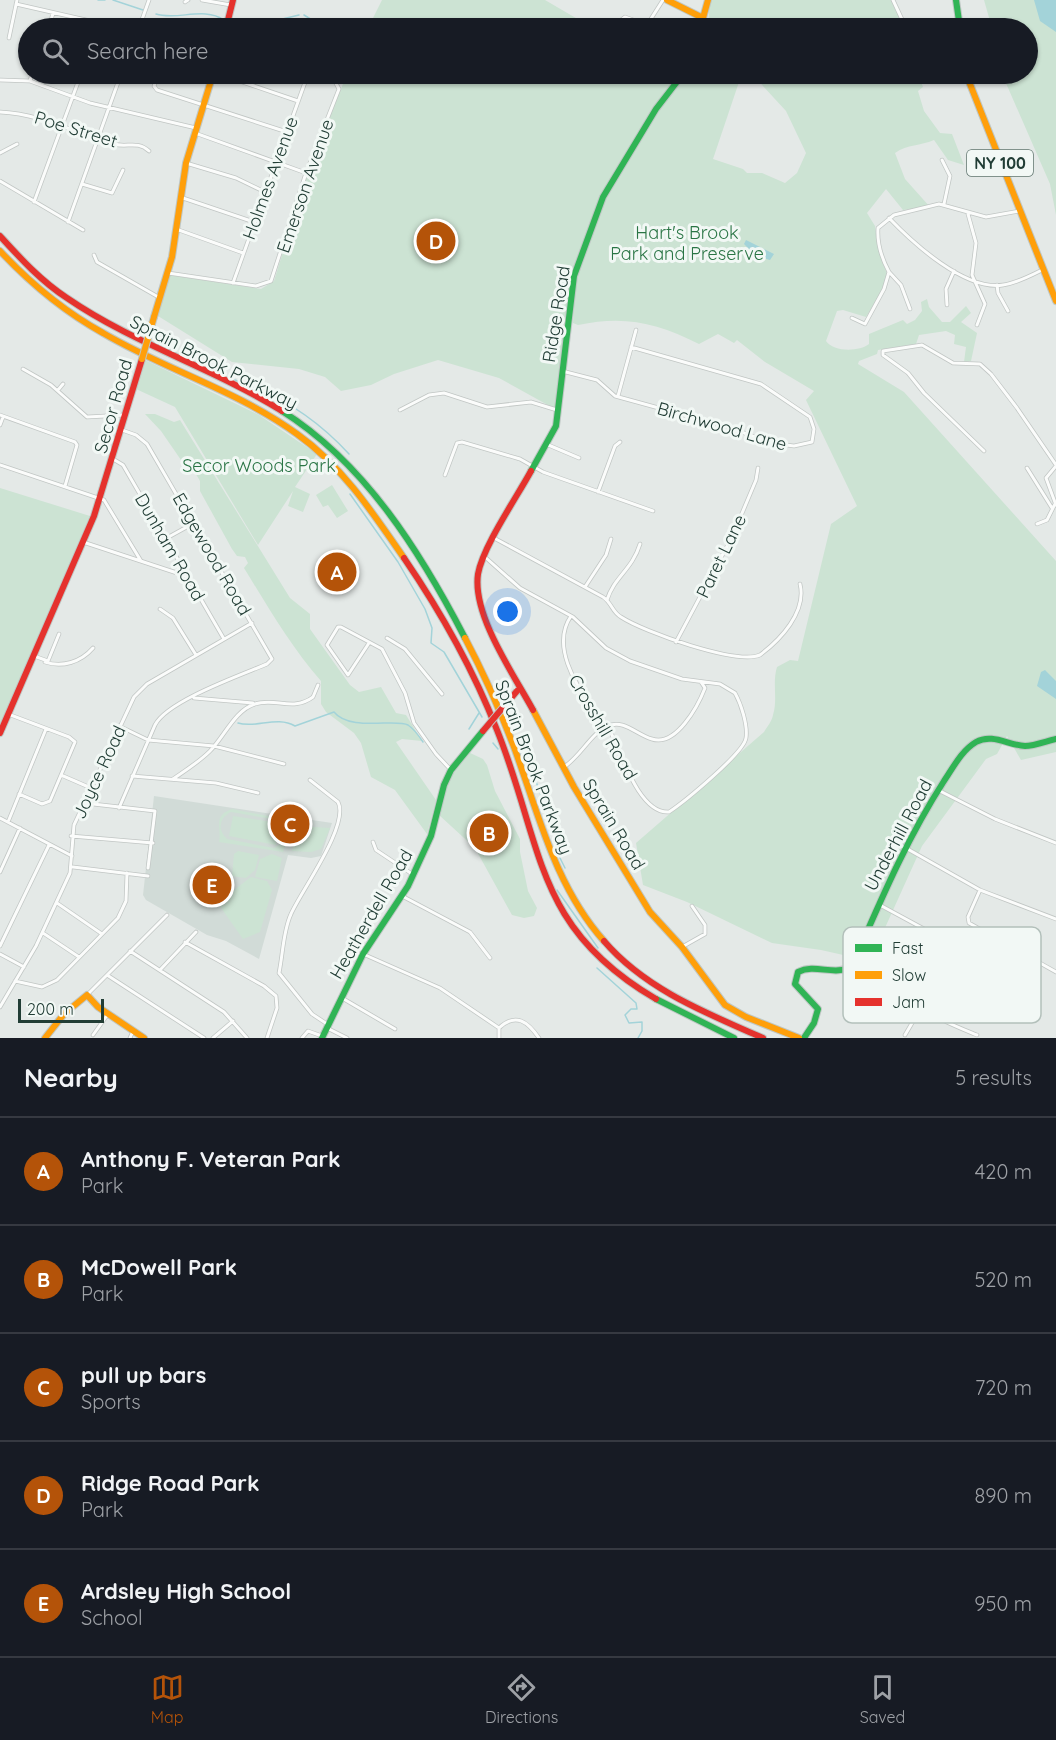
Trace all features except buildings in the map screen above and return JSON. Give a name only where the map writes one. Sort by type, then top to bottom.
[{"type":"main road","points":[[665,0],[703,18],[708,0]]},
{"type":"main road","points":[[956,0],[959,18]]},
{"type":"main road","points":[[228,18],[232,2]]},
{"type":"main road","name":"Secor Road","points":[[0,733],[83,542],[113,459],[168,273],[186,163],[210,84]]},
{"type":"main road","name":"Ridge Road","points":[[480,567],[532,466],[556,426],[575,271],[603,197],[656,109],[675,84]]},
{"type":"main road","name":"NY 100","points":[[970,84],[1056,301]]},
{"type":"main road","name":"Sprain Brook Parkway","points":[[0,236],[37,277],[78,308],[123,333],[277,408],[311,430],[342,458],[399,531],[464,637],[504,721],[556,867],[586,921],[613,952],[645,978],[690,1005],[763,1038]]},
{"type":"main road","name":"Sprain Brook Parkway","points":[[0,251],[36,289],[69,315],[114,340],[270,417],[305,440],[335,468],[392,541],[472,675],[501,741],[541,869],[571,924],[597,956],[636,989],[671,1010],[734,1038]]},
{"type":"main road","name":"Sprain Road","points":[[480,567],[478,588],[484,617],[519,688],[650,912],[682,947],[725,1005],[746,1017],[799,1038]]},
{"type":"main road","name":"Heatherdell Road","points":[[322,1037],[363,954],[402,896],[413,875],[431,836],[444,785],[452,770],[519,688]]},
{"type":"main road","name":"Underhill Road","points":[[868,927],[904,847],[963,753],[976,741],[993,738],[1025,746],[1056,739]]},
{"type":"main road","points":[[804,1038],[814,1023],[818,1009],[795,984],[798,972],[806,968],[843,972]]},
{"type":"main road","points":[[45,1038],[64,1014],[87,995],[108,1014],[144,1038]]},
{"type":"street","points":[[143,18],[149,0]]},
{"type":"street","points":[[202,0],[232,2]]},
{"type":"street","points":[[652,18],[665,0]]},
{"type":"street","points":[[893,0],[901,18]]},
{"type":"street","points":[[9,38],[16,2],[81,18]]},
{"type":"street","points":[[52,18],[53,12]]},
{"type":"street","points":[[0,80],[18,81]]},
{"type":"street","points":[[38,84],[109,107],[195,130],[306,173]]},
{"type":"street","points":[[34,202],[77,84]]},
{"type":"street","points":[[68,222],[117,84]]},
{"type":"street","points":[[155,84],[157,90],[204,103],[287,132]]},
{"type":"street","points":[[249,84],[298,100]]},
{"type":"street","name":"Holmes Avenue","points":[[233,283],[304,84]]},
{"type":"street","name":"Emerson Avenue","points":[[233,283],[256,286],[269,283],[278,267],[306,173],[339,89],[336,84]]},
{"type":"street","name":"Poe Street","points":[[0,112],[29,114],[119,146],[139,144],[149,151]]},
{"type":"street","points":[[0,153],[17,144]]},
{"type":"street","points":[[942,160],[950,176],[944,204]]},
{"type":"street","points":[[186,163],[236,178],[265,192]]},
{"type":"street","points":[[82,184],[112,193],[123,170]]},
{"type":"street","points":[[0,181],[83,230]]},
{"type":"street","points":[[180,196],[254,222]]},
{"type":"street","points":[[910,309],[901,285],[884,263],[878,228],[889,218],[944,204],[968,214],[986,217],[1019,211]]},
{"type":"street","points":[[968,214],[976,243],[973,280],[985,304],[977,325]]},
{"type":"street","points":[[889,218],[927,254],[973,280],[998,285],[1017,281],[1042,270]]},
{"type":"street","points":[[176,229],[243,253]]},
{"type":"street","points":[[94,255],[97,261],[160,298]]},
{"type":"street","points":[[947,305],[946,289],[954,271]]},
{"type":"street","points":[[852,318],[865,324],[884,289],[889,272]]},
{"type":"street","points":[[168,273],[233,283]]},
{"type":"street","points":[[998,285],[998,293],[1008,311]]},
{"type":"street","points":[[618,396],[636,330]]},
{"type":"street","points":[[984,451],[924,393],[908,373],[882,352],[921,345],[953,363],[980,364],[993,376],[1056,466],[1046,478],[1055,504],[1047,520],[1037,524]]},
{"type":"street","name":"Birchwood Lane","points":[[562,371],[597,380],[618,396],[779,444],[803,446],[812,442],[814,434],[810,417],[761,384],[631,347]]},
{"type":"street","points":[[23,369],[58,390],[87,417],[126,415]]},
{"type":"street","points":[[58,390],[63,384]]},
{"type":"street","points":[[400,410],[429,394],[444,393],[487,407],[531,402],[557,410]]},
{"type":"street","points":[[0,425],[1,416],[74,441],[77,446],[65,486]]},
{"type":"street","name":"Edgewood Road","points":[[122,430],[136,435],[147,444],[272,660],[192,698]]},
{"type":"street","points":[[445,475],[453,450],[460,442],[520,459],[532,466],[653,512]]},
{"type":"street","points":[[598,492],[615,446],[620,442]]},
{"type":"street","points":[[546,444],[579,458]]},
{"type":"street","name":"Dunham Road","points":[[113,459],[123,465],[224,639]]},
{"type":"street","points":[[0,465],[100,498],[109,506],[141,561]]},
{"type":"street","name":"Paret Lane","points":[[676,642],[732,537],[756,480],[758,468]]},
{"type":"street","points":[[1027,468],[1052,508]]},
{"type":"street","points":[[165,539],[194,523]]},
{"type":"street","points":[[494,538],[608,600],[614,613],[621,617],[676,642],[744,656],[760,656],[780,638],[792,621],[801,595],[800,584]]},
{"type":"street","points":[[585,587],[606,555],[611,539]]},
{"type":"street","points":[[83,542],[188,577]]},
{"type":"street","points":[[608,600],[614,585],[632,566],[640,544]]},
{"type":"street","points":[[484,556],[520,588],[571,616],[606,648],[630,661],[682,679],[710,682]]},
{"type":"street","points":[[160,609],[173,618],[196,655]]},
{"type":"street","name":"Crosshill Road","points":[[571,616],[562,635],[567,661],[586,698],[607,726],[635,784],[650,806],[661,811],[669,812],[682,803],[732,758],[746,739],[741,706],[732,690],[710,682]]},
{"type":"street","name":"Joyce Road","points":[[0,1007],[43,933],[57,903],[72,867],[72,836],[84,803],[119,726],[140,690],[252,623]]},
{"type":"street","points":[[371,644],[348,675],[327,645],[338,627],[382,649],[396,671],[414,723],[436,754],[452,770]]},
{"type":"street","points":[[45,662],[48,661],[59,634]]},
{"type":"street","points":[[387,638],[405,650],[442,694]]},
{"type":"street","points":[[34,656],[54,665],[75,662],[93,648]]},
{"type":"street","points":[[700,681],[705,688]]},
{"type":"street","points":[[564,767],[580,755],[592,739],[607,726],[621,725],[651,739],[662,740],[694,713],[710,682]]},
{"type":"street","points":[[119,808],[148,740],[162,714],[192,698],[292,706],[313,697],[318,685]]},
{"type":"street","points":[[174,780],[214,746],[242,712],[255,704]]},
{"type":"street","points":[[8,714],[74,741],[75,746],[48,803],[42,804],[19,794]]},
{"type":"street","points":[[119,726],[148,740],[214,746],[284,764]]},
{"type":"street","points":[[8,822],[46,729]]},
{"type":"street","points":[[62,776],[91,788]]},
{"type":"street","points":[[132,776],[216,783],[258,793]]},
{"type":"street","points":[[310,780],[338,802],[340,812],[322,862],[290,915],[279,973],[312,1014],[326,1026],[347,1038]]},
{"type":"street","points":[[938,790],[995,819],[1056,843]]},
{"type":"street","points":[[84,803],[155,811],[153,843],[148,868]]},
{"type":"street","points":[[0,818],[72,856]]},
{"type":"street","points":[[0,872],[20,828]]},
{"type":"street","points":[[72,836],[153,843]]},
{"type":"street","points":[[373,842],[376,850],[413,875]]},
{"type":"street","points":[[0,946],[49,845]]},
{"type":"street","points":[[904,847],[980,890],[1056,919]]},
{"type":"street","points":[[72,867],[148,876]]},
{"type":"street","points":[[15,981],[47,987],[79,957],[123,910],[128,891],[127,873]]},
{"type":"street","points":[[976,927],[969,923],[968,917],[980,890]]},
{"type":"street","points":[[402,896],[470,932],[490,958]]},
{"type":"street","points":[[57,903],[102,934]]},
{"type":"street","points":[[878,904],[920,927]]},
{"type":"street","points":[[682,947],[705,934],[705,925],[692,906]]},
{"type":"street","points":[[87,995],[167,915]]},
{"type":"street","points":[[160,970],[196,932]]},
{"type":"street","points":[[43,933],[79,957]]},
{"type":"street","points":[[185,942],[264,986],[276,996],[277,1008],[267,1038]]},
{"type":"street","points":[[130,951],[233,1022],[247,1038]]},
{"type":"street","points":[[0,954],[24,967]]},
{"type":"street","points":[[363,954],[440,988],[499,1028]]},
{"type":"street","points":[[1041,964],[1056,972]]},
{"type":"street","points":[[107,975],[204,1038]]},
{"type":"street","points":[[340,997],[395,1029]]},
{"type":"street","points":[[93,1035],[108,1014]]},
{"type":"street","points":[[499,1028],[512,1020],[520,1020],[528,1023],[539,1038]]},
{"type":"street","points":[[213,1038],[233,1022]]},
{"type":"street","points":[[905,1035],[912,1023]]},
{"type":"street","points":[[951,1023],[977,1035]]},
{"type":"street","points":[[499,1028],[499,1038]]},
{"type":"street","points":[[130,1038],[134,1031]]},
{"type":"street","points":[[302,1038],[308,1031],[322,1037]]},
{"type":"shaded area","points":[[154,796],[332,823],[321,856],[311,858],[288,855],[259,959],[226,941],[207,935],[146,900],[143,895]]},
{"type":"green space","points":[[382,0],[545,0],[576,18],[373,18]]},
{"type":"green space","points":[[710,0],[892,0],[900,18],[709,18]]},
{"type":"green space","points":[[984,0],[1056,0],[1056,215],[1050,184],[1006,84],[1038,84],[1038,18],[989,18]]},
{"type":"green space","points":[[343,84],[672,84],[602,193],[575,267],[555,409],[499,378],[438,360],[394,374],[371,385],[341,391],[325,377],[299,369],[232,362],[158,316],[170,275],[261,289],[274,281],[308,170]]},
{"type":"green space","name":"Hart's Brook Park and Preserve","points":[[678,84],[738,84],[713,159],[743,169],[747,173],[762,173],[785,183],[797,173],[806,153],[786,111],[761,84],[922,84],[923,87],[918,91],[924,111],[940,133],[952,134],[964,165],[948,160],[934,140],[895,153],[905,179],[930,207],[903,210],[886,189],[867,213],[875,226],[878,247],[887,274],[882,291],[866,317],[843,310],[837,311],[826,341],[829,345],[840,349],[865,347],[869,344],[869,334],[903,320],[907,324],[915,320],[922,311],[921,302],[927,299],[929,307],[942,322],[950,322],[966,306],[971,313],[961,322],[977,333],[971,361],[964,362],[966,347],[954,344],[955,335],[946,331],[919,335],[916,344],[878,350],[877,354],[859,361],[858,364],[904,392],[1056,561],[1056,752],[1021,760],[1007,736],[997,754],[986,759],[922,846],[885,927],[843,927],[843,955],[772,943],[687,902],[643,885],[636,843],[764,732],[771,722],[775,703],[777,667],[790,660],[798,661],[831,524],[857,506],[806,400],[814,391],[765,362],[737,340],[734,343],[718,334],[699,344],[655,326],[640,323],[611,321],[578,325],[573,323],[575,282],[605,195],[654,115]]},
{"type":"green space","name":"Secor Woods Park","points":[[145,360],[259,415],[317,454],[295,487],[310,494],[303,512],[288,506],[293,491],[258,545],[175,407],[136,389]]},
{"type":"green space","points":[[145,414],[155,414],[174,422],[180,420],[290,598],[310,614],[310,629],[350,685],[359,692],[381,687],[396,713],[406,715],[422,741],[402,739],[396,742],[436,800],[427,834],[395,790],[371,777],[361,743],[354,733],[326,712],[321,704],[321,681],[290,641],[244,568],[248,563],[245,557],[237,556],[232,549],[200,491],[200,481],[193,469],[181,460],[161,431]]},
{"type":"green space","points":[[332,485],[348,511],[337,518],[328,505],[323,507],[316,495]]},
{"type":"green space","points":[[0,488],[90,516],[0,725]]},
{"type":"green space","points":[[468,752],[483,759],[487,765],[495,791],[520,839],[520,852],[528,891],[537,908],[534,916],[524,918],[512,915],[475,848],[439,815],[447,782]]},
{"type":"green space","points":[[232,809],[283,819],[290,833],[283,852],[219,842],[219,822],[226,812]],"holes":[[[231,812],[278,820],[286,829],[285,841],[274,848],[227,839],[221,828],[224,817]]]},
{"type":"green space","points":[[233,816],[279,823],[276,845],[229,836]]},
{"type":"green space","points":[[299,826],[330,828],[321,849],[311,852],[292,851]]},
{"type":"green space","points":[[238,851],[259,855],[255,870],[246,878],[232,876],[234,854]]},
{"type":"green space","points":[[272,854],[282,858],[277,881],[255,877],[260,859]]},
{"type":"green space","points":[[251,877],[267,881],[272,890],[260,932],[243,939],[219,905],[221,900]]},
{"type":"water","points":[[1034,0],[1056,0],[1056,32],[1040,21]]},
{"type":"water","points":[[746,240],[774,254],[770,260],[756,256],[744,244]]},
{"type":"water","points":[[1045,670],[1056,681],[1056,699],[1037,686],[1041,672]]},
{"type":"waterway","points":[[98,0],[105,0]]},
{"type":"waterway","points":[[113,0],[143,10]]},
{"type":"waterway","points":[[156,14],[164,16],[208,14],[220,18]]},
{"type":"waterway","points":[[287,18],[299,15]]},
{"type":"waterway","points":[[304,15],[309,18]]},
{"type":"waterway","points":[[235,380],[268,393],[311,419],[349,454]]},
{"type":"waterway","points":[[350,494],[398,562],[425,609],[432,628],[431,643],[444,652],[482,717]]},
{"type":"waterway","points":[[238,723],[281,722],[295,726],[334,712],[341,718],[361,723],[408,725],[423,742]]},
{"type":"waterway","points":[[469,729],[479,713]]},
{"type":"waterway","points":[[493,743],[498,749]]},
{"type":"waterway","points":[[534,776],[557,840],[558,854],[565,868]]},
{"type":"waterway","points":[[557,890],[598,948]]},
{"type":"waterway","points":[[597,968],[636,1003],[637,1009],[631,1009],[625,1015],[629,1023],[642,1022],[642,1031],[638,1038]]},
{"type":"traffic: fast","points":[[956,0],[959,18]]},
{"type":"traffic: fast","points":[[531,471],[556,426],[574,276],[603,197],[656,109],[675,84]]},
{"type":"traffic: fast","points":[[282,411],[312,432],[365,483],[410,543],[465,638]]},
{"type":"traffic: fast","points":[[322,1038],[363,954],[408,886],[431,836],[444,785],[451,770],[483,731]]},
{"type":"traffic: fast","points":[[869,927],[930,803],[962,755],[976,742],[982,740],[994,739],[1025,746],[1056,739]]},
{"type":"traffic: fast","points":[[804,1038],[814,1023],[818,1009],[795,984],[798,972],[812,969],[843,969]]},
{"type":"traffic: fast","points":[[656,999],[734,1038]]},
{"type":"traffic: slow","points":[[667,0],[703,18]]},
{"type":"traffic: slow","points":[[703,18],[708,0]]},
{"type":"traffic: slow","points":[[154,317],[172,257],[186,163],[210,84]]},
{"type":"traffic: slow","points":[[970,84],[1056,301]]},
{"type":"traffic: slow","points":[[0,251],[48,296],[88,325],[251,405],[297,434],[342,475],[404,558]]},
{"type":"traffic: slow","points":[[142,359],[154,317]]},
{"type":"traffic: slow","points":[[465,638],[503,719],[550,849],[561,873],[587,920],[604,941]]},
{"type":"traffic: slow","points":[[533,710],[574,787],[650,912],[682,947],[725,1005],[746,1017],[799,1038]]},
{"type":"traffic: slow","points":[[45,1038],[64,1014],[87,995],[98,1007],[144,1038]]},
{"type":"traffic: jam","points":[[228,18],[233,0]]},
{"type":"traffic: jam","points":[[0,236],[24,261],[67,298],[119,329],[229,382],[282,411]]},
{"type":"traffic: jam","points":[[0,733],[94,516],[142,359]]},
{"type":"traffic: jam","points":[[531,471],[486,550],[478,574],[478,590],[481,608],[496,644],[533,710]]},
{"type":"traffic: jam","points":[[404,558],[455,641],[488,707],[548,881],[564,913],[586,943],[616,972],[656,999]]},
{"type":"traffic: jam","points":[[483,731],[517,691]]},
{"type":"traffic: jam","points":[[604,941],[620,958],[657,986],[698,1009],[763,1038]]},
{"type":"place","name":"Ridge Road Park","points":[[436,241]]},
{"type":"place","name":"Anthony F. Veteran Park","points":[[337,572]]},
{"type":"place","name":"pull up bars","points":[[290,824]]},
{"type":"place","name":"McDowell Park","points":[[489,833]]},
{"type":"place","name":"Ardsley High School","points":[[212,885]]}]
